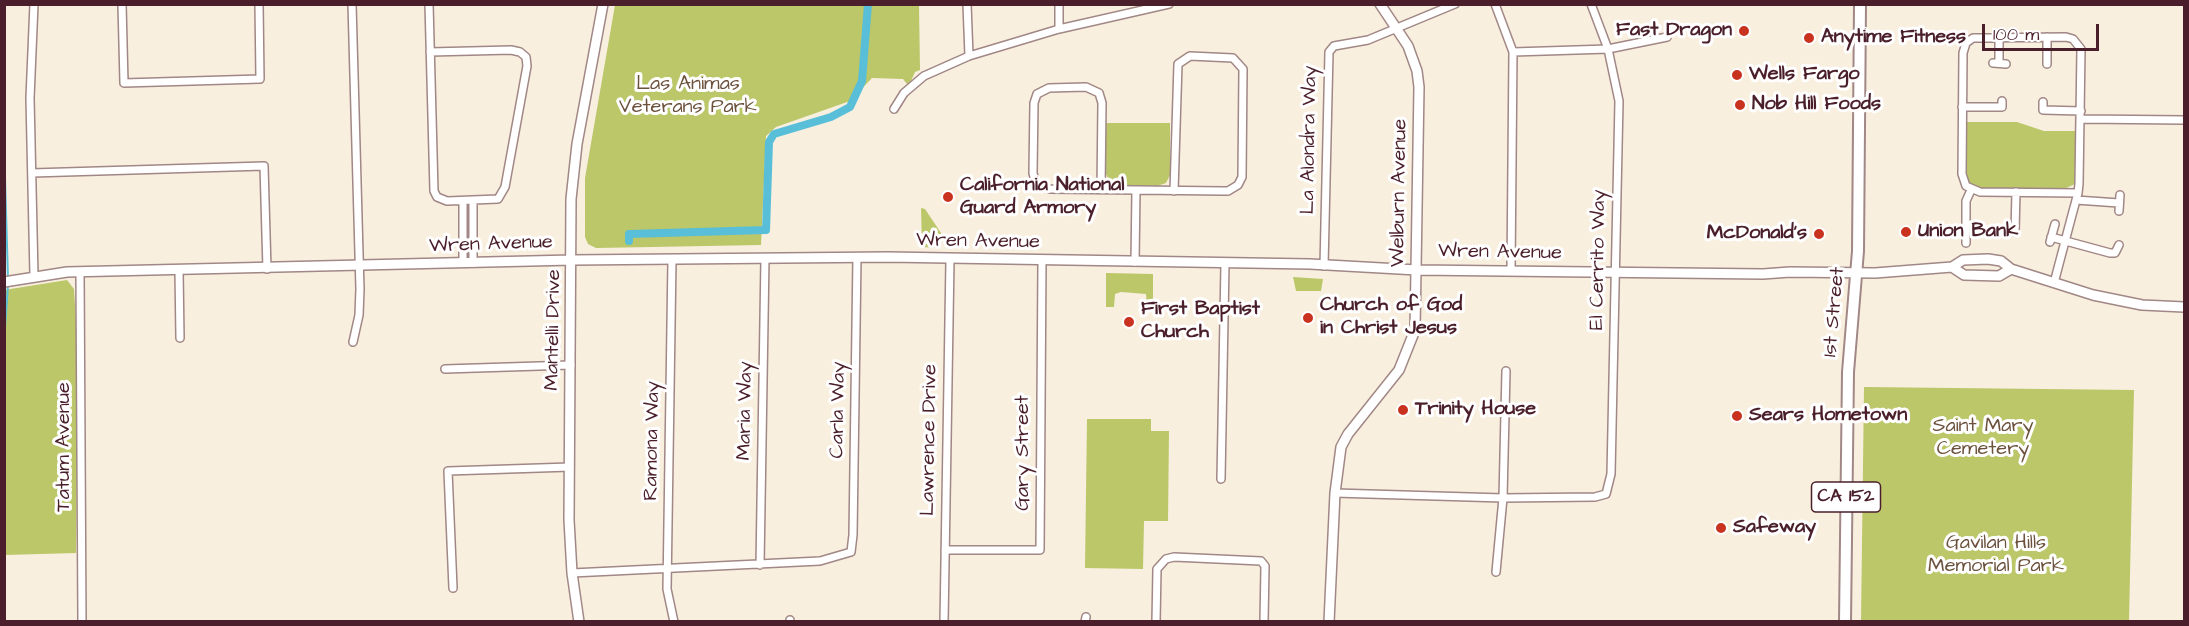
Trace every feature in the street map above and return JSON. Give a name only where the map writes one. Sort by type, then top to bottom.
[{"type":"main road","name":"1st Street","points":[[1845,621],[1848,372],[1856,273],[1860,4]]},
{"type":"street","points":[[34,4],[30,98],[34,276]]},
{"type":"street","points":[[122,4],[124,83],[260,80],[259,4]]},
{"type":"street","points":[[352,4],[359,267],[359,315],[353,342]]},
{"type":"street","points":[[429,4],[430,52],[434,191],[442,200],[494,200],[503,193],[527,66],[524,54],[511,50],[430,52]]},
{"type":"street","name":"Mantelli Drive","points":[[579,621],[572,573],[571,199],[574,163],[603,4]]},
{"type":"street","points":[[967,4],[969,56]]},
{"type":"street","points":[[1059,4],[1059,29]]},
{"type":"street","points":[[894,109],[904,93],[924,76],[969,56],[1059,29],[1169,4]]},
{"type":"street","name":"Welburn Avenue","points":[[1329,621],[1335,493],[1341,447],[1348,434],[1399,370],[1413,340],[1417,270],[1419,87],[1413,57],[1380,4]]},
{"type":"street","name":"La Alondra Way","points":[[1324,266],[1329,52],[1338,44],[1368,40],[1455,4]]},
{"type":"street","points":[[1495,4],[1513,52],[1511,271]]},
{"type":"street","name":"El Cerrito Way","points":[[1503,498],[1601,496],[1606,494],[1610,484],[1617,273],[1619,101],[1608,49],[1591,4]]},
{"type":"street","points":[[1999,36],[1999,63]]},
{"type":"street","points":[[1513,52],[1608,49],[1667,37]]},
{"type":"street","points":[[2054,283],[2077,196],[2082,55],[2077,42],[2070,38],[1975,37],[1964,47],[1962,179],[1971,190],[2077,196],[2119,203]]},
{"type":"street","points":[[2047,37],[2047,64]]},
{"type":"street","points":[[1101,190],[1102,103],[1099,93],[1086,87],[1049,88],[1040,92],[1034,103],[1033,173],[1038,184],[1046,189],[1101,190],[1136,190],[1174,191],[1224,191],[1235,188],[1242,177],[1243,74],[1241,64],[1230,57],[1190,56],[1181,60],[1176,70],[1174,191]]},
{"type":"street","points":[[1962,107],[2002,107],[2002,101]]},
{"type":"street","points":[[2043,102],[2043,110],[2081,115],[2184,120]]},
{"type":"street","points":[[32,173],[264,166],[267,269]]},
{"type":"street","points":[[1135,262],[1136,190]]},
{"type":"street","points":[[1966,243],[1966,201],[1971,190]]},
{"type":"street","points":[[2015,232],[2016,192]]},
{"type":"street","points":[[463,201],[468,263]]},
{"type":"street","points":[[468,263],[473,201]]},
{"type":"street","points":[[2055,224],[2051,240],[2065,241],[2110,253],[2115,253],[2119,245]]},
{"type":"street","name":"Wren Avenue","points":[[4,282],[34,276],[80,272],[359,267],[572,260],[857,257],[1324,266],[1417,270],[1856,273],[1952,267],[1963,260],[1988,259],[2001,261],[2011,269],[2054,283],[2125,303],[2184,307]]},
{"type":"street","name":"Carla Way","points":[[760,565],[820,561],[851,552],[857,257]]},
{"type":"street","name":"Maria Way","points":[[760,565],[765,258]]},
{"type":"street","name":"Ramona Way","points":[[672,259],[667,600],[674,621]]},
{"type":"street","name":"Lawrence Drive","points":[[944,621],[950,260]]},
{"type":"street","name":"Gary Street","points":[[945,550],[1040,550],[1042,261]]},
{"type":"street","points":[[1221,479],[1225,264]]},
{"type":"street","name":"Wren Avenue","points":[[1952,267],[1964,275],[1999,276],[2011,269]]},
{"type":"street","points":[[179,271],[180,338]]},
{"type":"street","name":"Tatum Avenue","points":[[80,272],[82,621]]},
{"type":"street","points":[[446,369],[571,365]]},
{"type":"street","points":[[1496,572],[1503,498],[1506,371]]},
{"type":"street","points":[[453,588],[448,471],[570,467]]},
{"type":"street","points":[[1335,493],[1503,498]]},
{"type":"street","points":[[1156,621],[1157,569],[1166,559],[1174,557],[1261,561],[1265,566],[1264,621]]},
{"type":"street","points":[[572,573],[667,567],[760,565]]},
{"type":"green space","name":"Las Animas Veterans Park","points":[[615,5],[919,5],[920,70],[915,72],[907,84],[903,79],[872,78],[850,101],[776,127],[766,136],[761,245],[596,248],[588,244],[585,237],[585,178]]},
{"type":"green space","points":[[1966,122],[2017,122],[2044,131],[2077,131],[2075,184],[2064,189],[1978,188],[1970,185],[1966,176]]},
{"type":"green space","points":[[1106,123],[1170,123],[1170,175],[1166,183],[1157,186],[1110,183],[1106,174]]},
{"type":"green space","points":[[921,208],[925,209],[941,233],[940,248],[922,247]]},
{"type":"green space","points":[[1106,273],[1153,274],[1153,306],[1147,306],[1146,294],[1121,292],[1115,294],[1114,307],[1106,307]]},
{"type":"green space","points":[[1293,277],[1323,279],[1321,291],[1296,291]]},
{"type":"green space","points":[[67,280],[74,289],[78,355],[76,553],[5,555],[4,290]]},
{"type":"green space","points":[[1864,387],[2134,390],[2129,621],[1861,621]]},
{"type":"green space","points":[[1087,419],[1151,419],[1151,431],[1169,431],[1168,521],[1144,521],[1143,569],[1085,568]]},
{"type":"waterway","points":[[629,241],[629,234],[766,230],[769,142],[774,134],[831,117],[850,107],[862,81],[868,4]]},
{"type":"waterway","points":[[4,144],[8,279]]},
{"type":"waterway","points":[[4,342],[8,285]]},
{"type":"place","name":"Fast Dragon","points":[[1744,31]]},
{"type":"place","name":"Anytime Fitness","points":[[1809,38]]},
{"type":"place","name":"Wells Fargo","points":[[1737,75]]},
{"type":"place","name":"Nob Hill Foods","points":[[1740,105]]},
{"type":"place","name":"California National Guard Armory","points":[[948,197]]},
{"type":"place","name":"Union Bank","points":[[1906,232]]},
{"type":"place","name":"McDonald's","points":[[1819,234]]},
{"type":"place","name":"Church of God in Christ Jesus","points":[[1308,318]]},
{"type":"place","name":"First Baptist Church","points":[[1129,322]]},
{"type":"place","name":"Trinity House","points":[[1403,410]]},
{"type":"place","name":"Sears Hometown","points":[[1737,416]]},
{"type":"place","name":"Safeway","points":[[1721,528]]},
{"type":"park label","name":"Saint Mary Cemetery","points":[[1983,438]]},
{"type":"park label","name":"Gavilan Hills Memorial Park","points":[[1996,556]]}]
